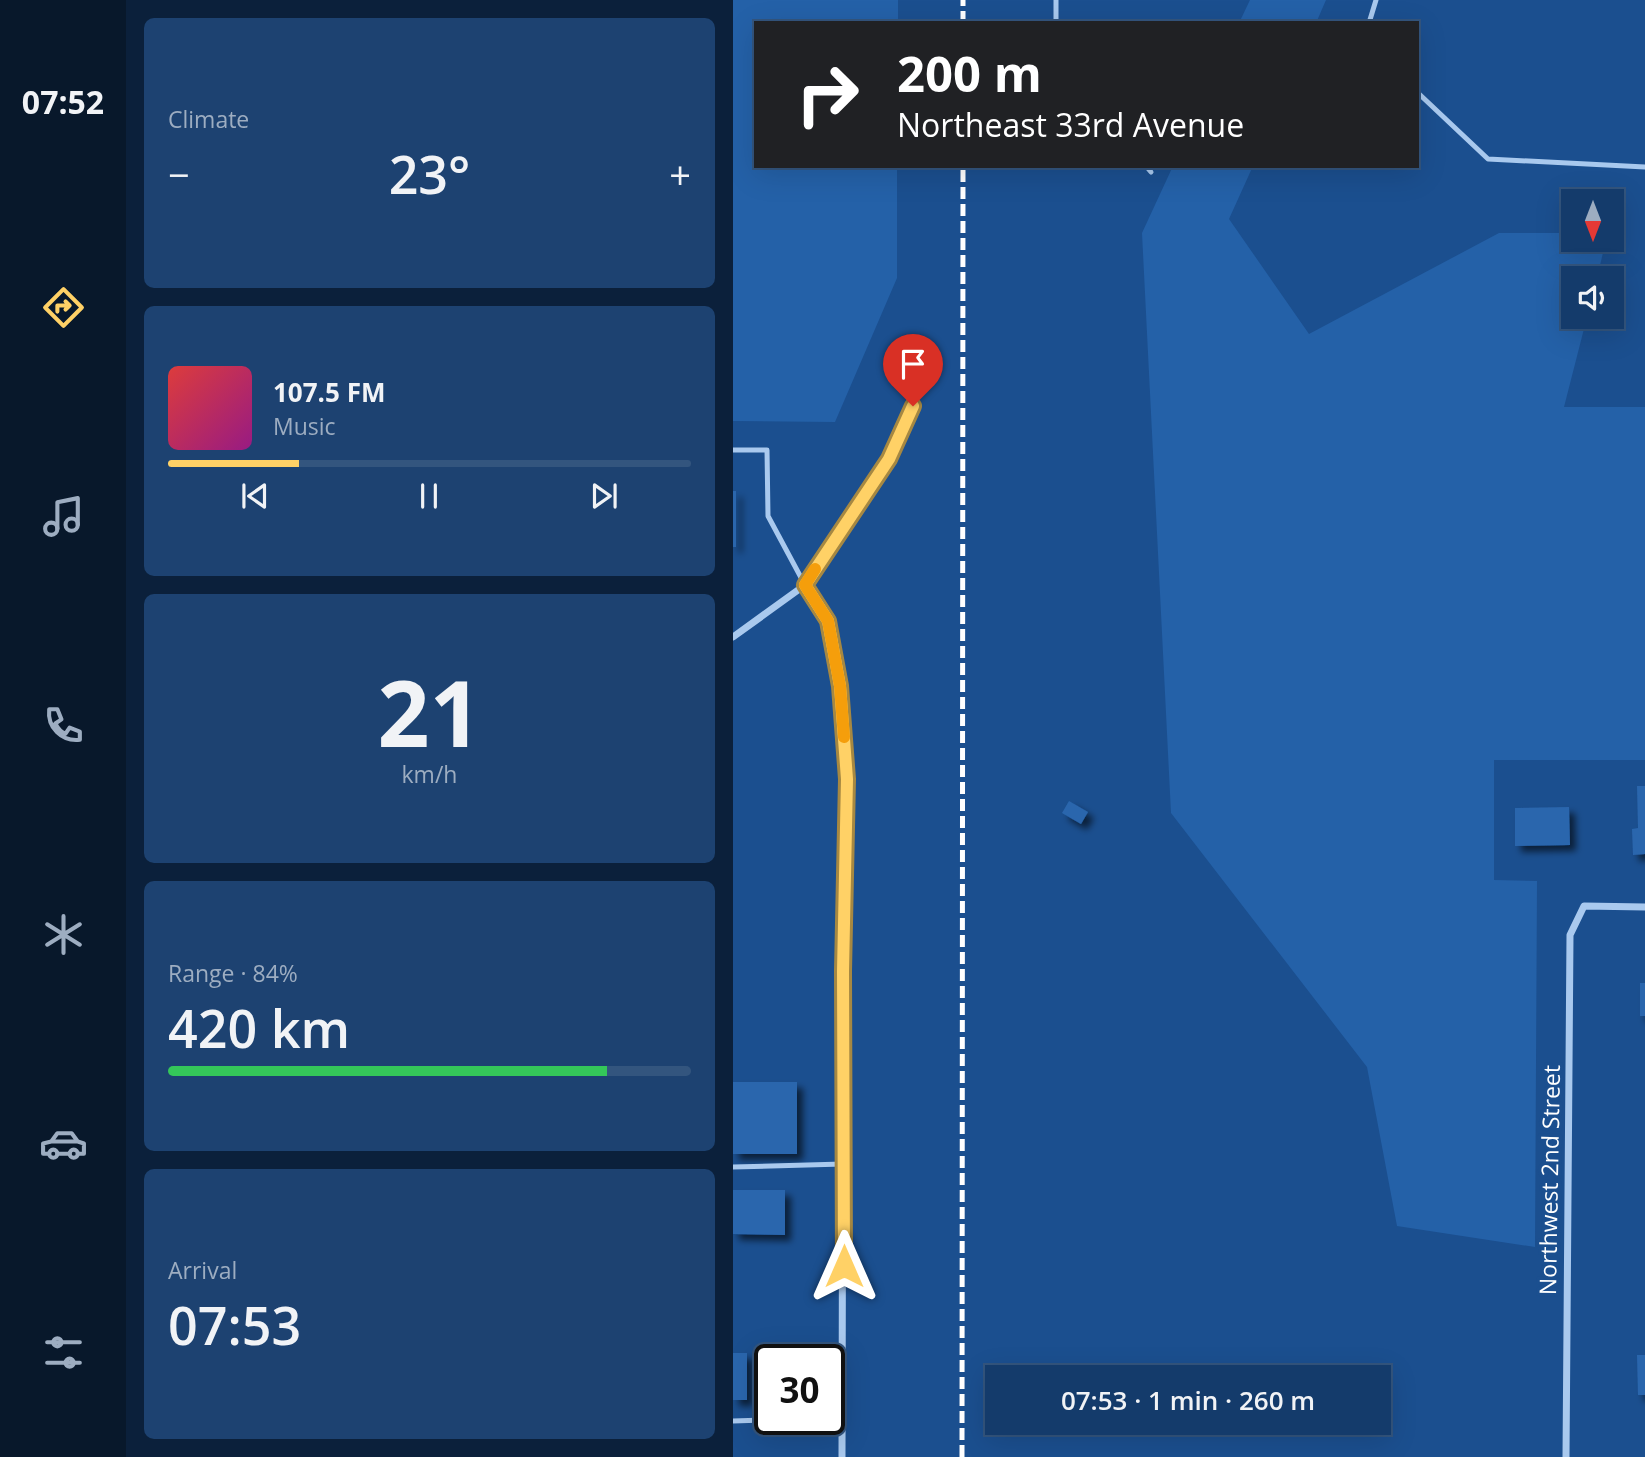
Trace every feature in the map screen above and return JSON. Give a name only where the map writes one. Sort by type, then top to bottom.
[{"type":"street","points":[[733,637],[805,585],[889,459],[913,406]]},
{"type":"street","points":[[805,585],[828,621],[840,686],[847,779],[843,971],[843,1344]]},
{"type":"street","name":"Northwest 2nd Street","points":[[1567,1457],[1570,934],[1584,906],[1645,907]]},
{"type":"street","points":[[842,1457],[843,1435]]},
{"type":"lane","points":[[1056,0],[1056,21]]},
{"type":"lane","points":[[1370,21],[1376,0]]},
{"type":"lane","points":[[1419,94],[1488,159],[1645,167]]},
{"type":"lane","points":[[733,450],[767,450],[768,516],[805,585]]},
{"type":"lane","points":[[733,1167],[843,1164]]},
{"type":"lane","points":[[733,1421],[754,1420]]},
{"type":"shaded area","points":[[733,0],[898,0],[898,21],[754,21],[754,168],[897,168],[897,278],[835,422],[733,421]]},
{"type":"shaded area","points":[[1250,0],[1326,0],[1317,21],[1240,21]]},
{"type":"shaded area","points":[[1172,168],[1252,168],[1229,219],[1309,334],[1499,233],[1561,233],[1561,252],[1603,252],[1600,266],[1561,266],[1561,329],[1584,329],[1564,407],[1645,407],[1645,760],[1494,760],[1494,880],[1537,881],[1535,1247],[1397,1226],[1367,1067],[1171,813],[1142,233]]},
{"type":"building","points":[[733,491],[736,491],[736,547],[733,547]]},
{"type":"building","points":[[1637,786],[1645,786],[1645,854],[1633,855],[1632,829],[1638,828]]},
{"type":"building","points":[[1069,801],[1088,812],[1081,824],[1062,813]]},
{"type":"building","points":[[1569,807],[1570,845],[1515,846],[1515,808]]},
{"type":"building","points":[[1640,983],[1645,983],[1645,1016],[1640,1016]]},
{"type":"building","points":[[733,1082],[797,1082],[797,1154],[733,1154]]},
{"type":"building","points":[[733,1190],[785,1190],[785,1235],[733,1234]]},
{"type":"building","points":[[733,1353],[747,1353],[747,1400],[733,1400]]},
{"type":"building","points":[[1637,1355],[1645,1355],[1645,1395],[1638,1395]]},
{"type":"railway","points":[[963,0],[963,21]]},
{"type":"railway","points":[[962,1457],[963,168]]},
{"type":"slow traffic","points":[[815,569],[805,585],[828,621],[840,686],[844,737]]},
{"type":"route","points":[[844,1266],[843,971],[847,779],[840,686],[828,621],[805,585],[889,459],[913,406]]}]
